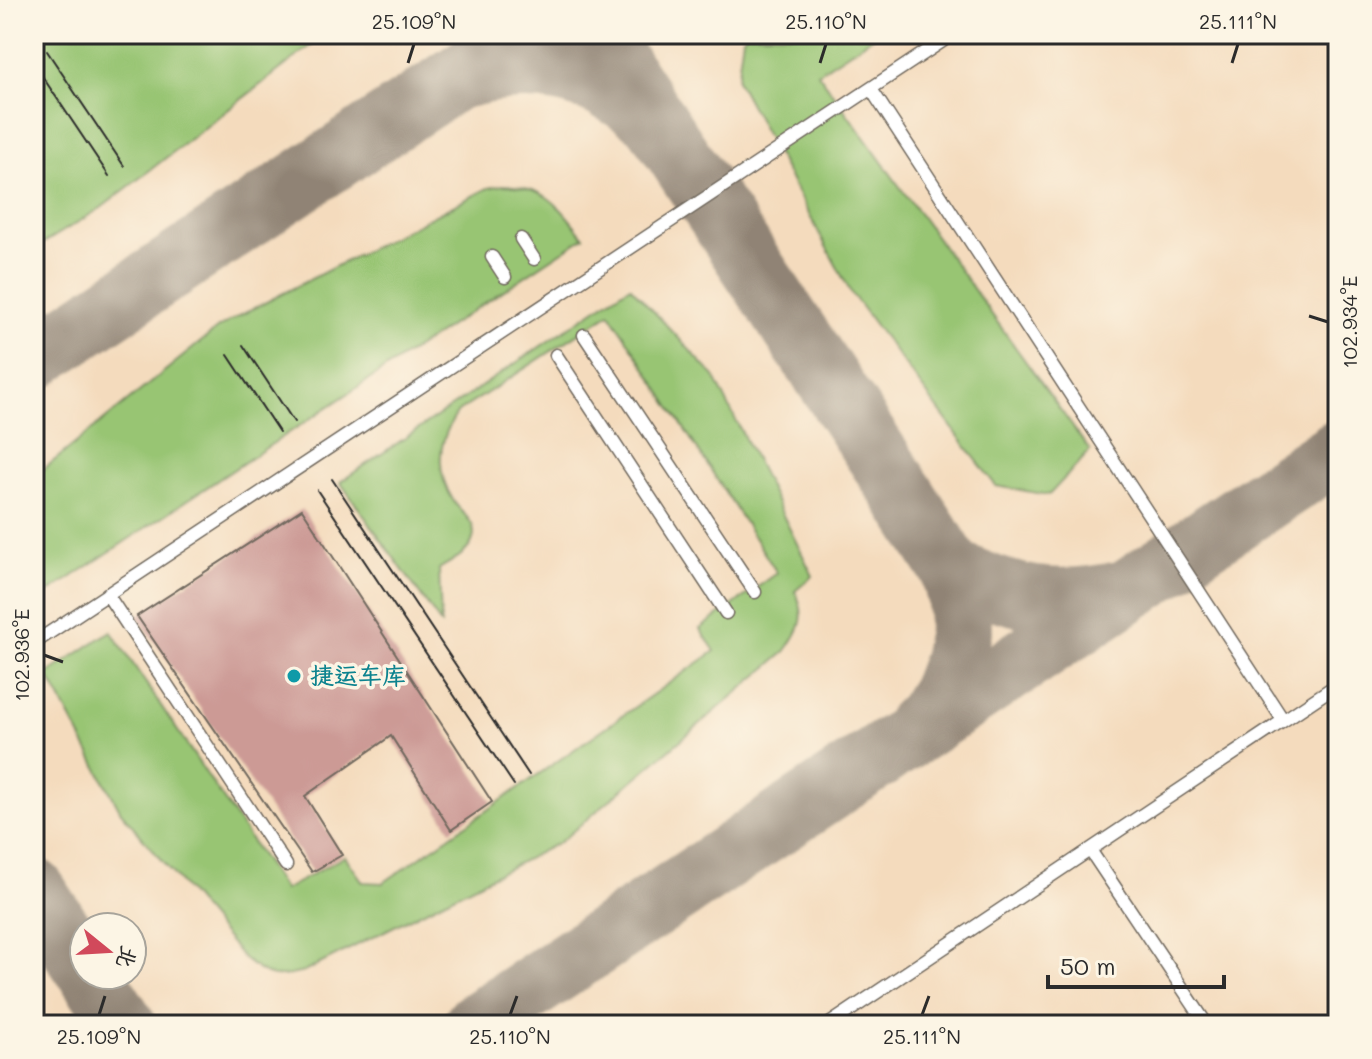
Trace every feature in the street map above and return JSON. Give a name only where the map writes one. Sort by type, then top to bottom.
[{"type":"lane","points":[[34,643],[953,34]]},
{"type":"lane","points":[[871,89],[1283,720]]},
{"type":"lane","points":[[521,239],[534,259]]},
{"type":"lane","points":[[492,257],[505,277]]},
{"type":"lane","points":[[584,335],[755,592]]},
{"type":"lane","points":[[556,355],[726,613]]},
{"type":"lane","points":[[107,594],[286,865]]},
{"type":"lane","points":[[828,1025],[1338,684]]},
{"type":"lane","points":[[1090,850],[1207,1025]]},
{"type":"green space","points":[[34,34],[326,34],[101,208],[34,249]]},
{"type":"green space","points":[[746,34],[877,34],[818,73],[1090,451],[1049,495],[996,486],[851,293],[737,80]]},
{"type":"green space","points":[[503,185],[531,189],[550,199],[584,237],[34,602],[34,477],[218,328],[488,188]]},
{"type":"green space","points":[[630,286],[714,376],[813,576],[795,591],[802,616],[795,637],[784,653],[560,842],[304,972],[285,976],[265,974],[244,959],[121,812],[47,674],[111,631],[284,890],[345,856],[363,882],[383,883],[715,651],[700,629],[777,573],[610,313],[458,412],[451,423],[441,455],[443,477],[453,500],[472,524],[474,535],[466,550],[439,569],[441,624],[340,482]]},
{"type":"building","name":"捷运车库","points":[[302,509],[492,802],[451,830],[391,736],[305,796],[342,855],[312,872],[137,616]]},
{"type":"taxiway","points":[[34,359],[522,34]]},
{"type":"taxiway","points":[[598,34],[952,570],[959,600],[960,631],[954,661],[943,690],[927,716],[915,728]]},
{"type":"taxiway","points":[[461,77],[512,68],[560,71],[604,87],[648,115]]},
{"type":"taxiway","points":[[475,1025],[1338,451]]},
{"type":"taxiway","points":[[952,570],[994,588],[1034,598],[1075,599],[1120,593]]},
{"type":"taxiway","points":[[34,890],[68,941]]},
{"type":"taxiway","points":[[102,991],[124,1025]]},
{"type":"tram line","points":[[47,51],[124,166]]},
{"type":"tram line","points":[[34,64],[109,176]]},
{"type":"tram line","points":[[243,345],[294,422]]},
{"type":"tram line","points":[[228,355],[279,432]]},
{"type":"tram line","points":[[332,479],[529,775]]},
{"type":"tram line","points":[[317,490],[514,785]]},
{"type":"place","name":"捷运车库","points":[[294,676]]}]
